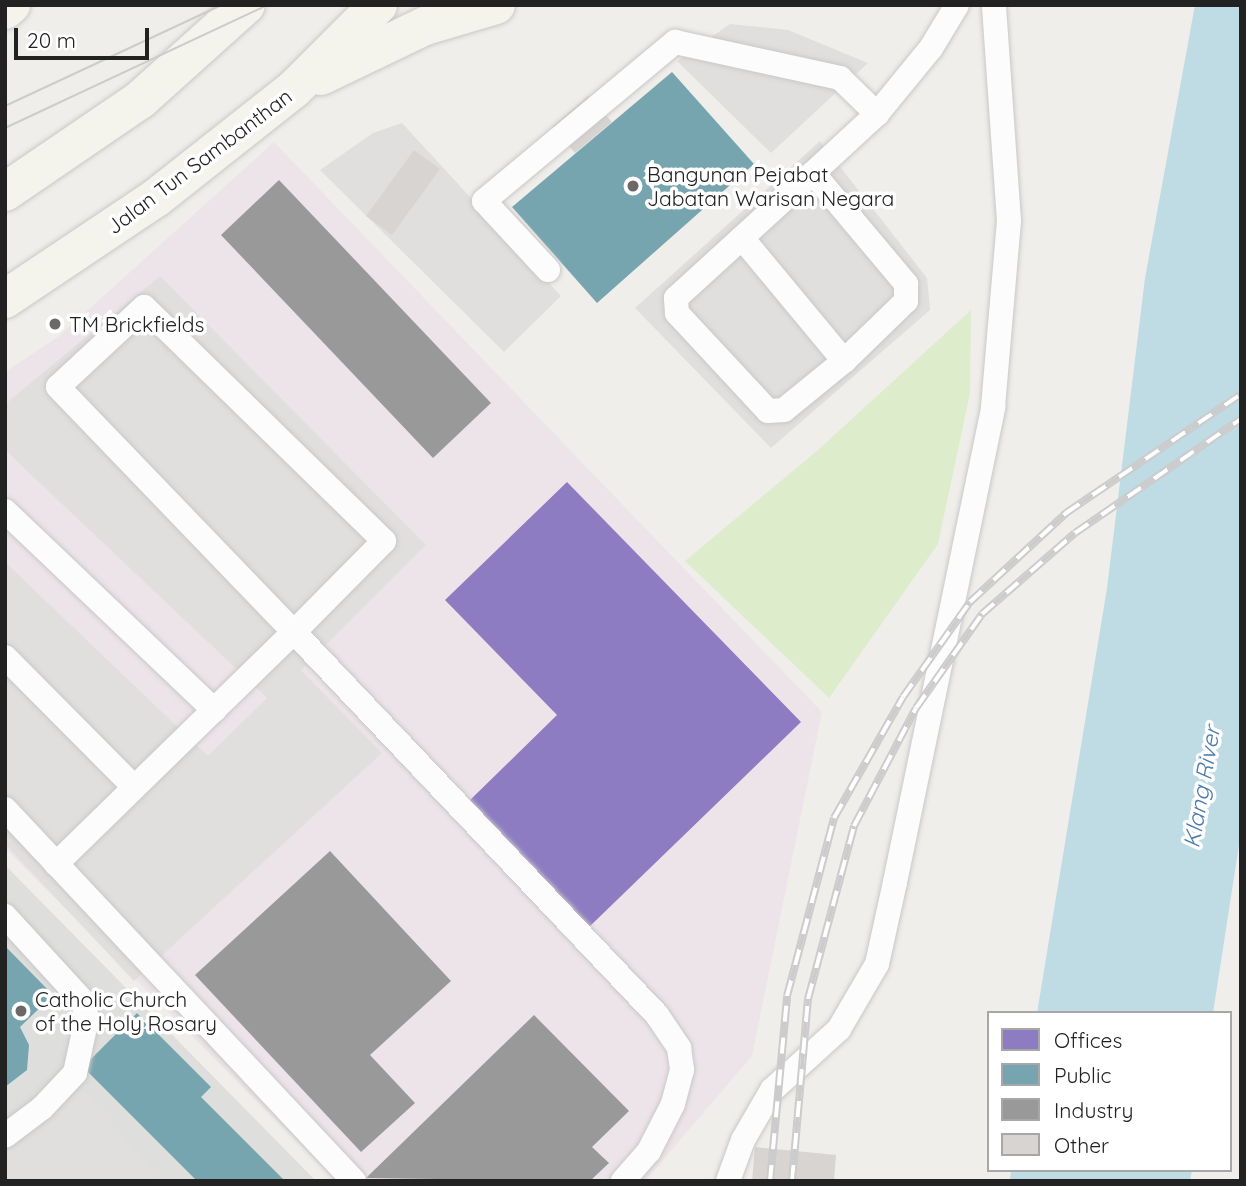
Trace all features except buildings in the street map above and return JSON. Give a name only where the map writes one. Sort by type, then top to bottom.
[{"type":"main road","points":[[5,10],[11,5]]},
{"type":"main road","points":[[5,192],[139,100],[246,5]]},
{"type":"main road","name":"Jalan Tun Sambanthan","points":[[5,299],[156,198],[294,89],[379,5]]},
{"type":"main road","points":[[294,89],[425,26],[496,5]]},
{"type":"lane","points":[[813,173],[906,284],[906,301],[844,361],[784,410],[768,411],[677,313],[676,299],[877,114],[931,48],[957,5]]},
{"type":"lane","points":[[727,1181],[743,1140],[772,1090],[839,1029],[877,964],[993,407],[1009,221],[995,5]]},
{"type":"lane","points":[[548,270],[484,201],[675,42],[840,78],[877,114]]},
{"type":"lane","points":[[742,238],[844,361]]},
{"type":"lane","points":[[56,864],[294,632],[384,541],[144,307],[58,387],[294,632],[657,1015],[679,1048],[682,1070],[673,1104],[649,1151],[623,1181]]},
{"type":"lane","points":[[5,511],[214,709]]},
{"type":"lane","points":[[5,657],[134,787]]},
{"type":"lane","points":[[5,809],[354,1181]]},
{"type":"lane","points":[[5,916],[82,1000],[87,1018],[75,1073],[42,1108],[5,1136]]},
{"type":"shaded area","points":[[730,24],[788,30],[868,63],[771,153],[677,61]]},
{"type":"shaded area","points":[[402,123],[561,296],[504,352],[320,170],[373,133]]},
{"type":"shaded area","points":[[820,141],[927,278],[930,310],[771,448],[635,308]]},
{"type":"shaded area","name":"TM Brickfields","points":[[274,142],[822,712],[752,1056],[645,1181],[336,1181],[5,848],[5,372],[59,336]]},
{"type":"shaded area","points":[[160,276],[426,545],[301,670],[382,753],[134,981],[5,844],[5,562],[208,756],[267,698],[5,450],[5,404]]},
{"type":"shaded area","points":[[5,865],[316,1181],[5,1181]]},
{"type":"shaded area","points":[[81,1089],[161,1181],[5,1181],[5,1154]]},
{"type":"green space","points":[[971,310],[970,393],[938,544],[829,698],[685,561],[818,450]]},
{"type":"water","name":"Klang River","points":[[1195,5],[1241,5],[1241,832],[1213,1011],[1037,1011],[1107,588],[1145,278]]},
{"type":"water","points":[[1011,1172],[1192,1172],[1190,1181],[1010,1181]]},
{"type":"tram line","points":[[5,106],[222,5]]},
{"type":"tram line","points":[[5,128],[267,5]]},
{"type":"railway","points":[[770,1181],[787,996],[834,818],[903,697],[970,602],[1066,513],[1241,394]]},
{"type":"railway","points":[[792,1181],[808,999],[854,826],[916,708],[982,614],[1075,533],[1241,419]]},
{"type":"place","name":"Bangunan Pejabat Jabatan Warisan Negara","points":[[633,186]]},
{"type":"place","name":"TM Brickfields","points":[[55,324]]},
{"type":"place","name":"Catholic Church of the Holy Rosary","points":[[21,1011]]}]
